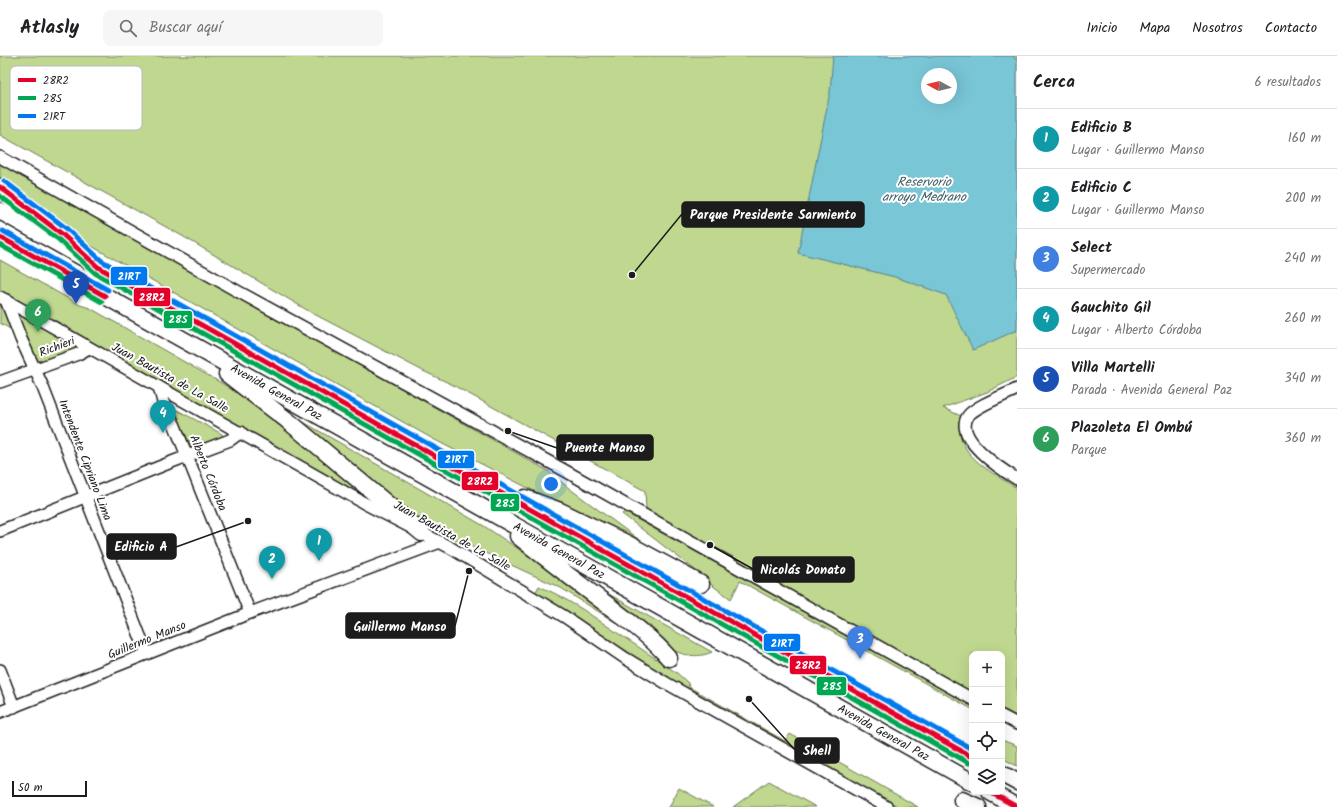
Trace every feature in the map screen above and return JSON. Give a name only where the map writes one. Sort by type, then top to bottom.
[{"type":"highway","points":[[0,187],[62,234],[98,267]]},
{"type":"highway","name":"Avenida General Paz","points":[[0,212],[969,755]]},
{"type":"highway","name":"Avenida General Paz","points":[[0,237],[969,780]]},
{"type":"highway","points":[[178,336],[293,424],[422,533]]},
{"type":"highway","points":[[489,486],[560,511],[628,544],[701,584]]},
{"type":"highway","points":[[486,510],[543,557],[633,624],[658,645],[669,658]]},
{"type":"highway","points":[[1005,776],[1017,782]]},
{"type":"highway","points":[[995,795],[1017,807]]},
{"type":"highway","points":[[962,800],[978,807]]},
{"type":"street","points":[[0,157],[239,292],[562,469],[969,697]]},
{"type":"street","name":"Juan Bautista de La Salle","points":[[3,298],[364,503],[476,562],[565,617],[666,683],[887,807]]},
{"type":"street","name":"Intendente Cipriano Lima","points":[[3,298],[34,370],[147,654]]},
{"type":"street","name":"Richieri","points":[[0,382],[78,354],[90,348]]},
{"type":"street","name":"Alberto Córdoba","points":[[159,387],[163,402],[187,456],[250,613]]},
{"type":"street","points":[[1017,389],[976,408],[968,416],[966,422],[966,430],[975,446],[988,458],[1017,479]]},
{"type":"street","points":[[0,531],[230,440],[241,432]]},
{"type":"street","name":"Guillermo Manso","points":[[0,712],[250,613],[440,542]]},
{"type":"street","points":[[0,670],[14,706]]},
{"type":"street","points":[[1005,718],[1017,724]]},
{"type":"green space","points":[[0,56],[1017,56],[1017,377],[987,392],[943,408],[961,416],[961,438],[971,456],[994,474],[1017,488],[1017,717],[1005,711],[1005,651],[969,651],[969,690],[646,509],[645,491],[451,384],[312,313],[184,237],[0,135]]},
{"type":"green space","points":[[0,163],[548,471],[649,547],[528,488],[433,439],[79,239],[0,179]]},
{"type":"green space","points":[[0,260],[80,305],[90,308],[223,384],[280,421],[374,501],[191,401],[60,323],[0,291]]},
{"type":"green space","points":[[0,305],[4,307],[12,330],[0,323]]},
{"type":"green space","points":[[22,314],[78,346],[77,351],[36,365],[18,317]]},
{"type":"green space","points":[[177,410],[222,434],[223,437],[197,449],[192,448],[175,413]]},
{"type":"green space","points":[[300,420],[484,526],[559,576],[629,631],[561,588],[416,521],[299,422]]},
{"type":"green space","points":[[624,512],[969,704],[969,707],[740,581],[731,599],[622,514]]},
{"type":"green space","points":[[539,586],[582,609],[677,673],[688,683],[689,687],[785,741],[790,734],[918,807],[899,807],[664,675],[535,593]]},
{"type":"green space","points":[[598,588],[712,652],[695,656],[683,654],[667,647]]},
{"type":"green space","points":[[1005,741],[1017,746],[1017,766],[1005,760]]},
{"type":"green space","points":[[769,781],[816,807],[733,807]]},
{"type":"green space","points":[[679,788],[713,807],[669,807]]},
{"type":"water","name":"Reservorio arroyo Medrano","points":[[833,56],[1013,56],[1017,61],[1017,330],[973,350],[946,295],[895,277],[798,253],[830,92]]},
{"type":"transit line","name":"21RT","points":[[4,181],[66,228],[102,261],[969,747]]},
{"type":"transit line","name":"28R2","points":[[0,187],[62,234],[98,267],[969,755]]},
{"type":"transit line","name":"28S","points":[[0,196],[58,239],[95,273],[969,763]]},
{"type":"transit line","name":"21RT","points":[[3,231],[108,290]]},
{"type":"transit line","name":"28R2","points":[[0,237],[105,296]]},
{"type":"transit line","name":"28S","points":[[0,245],[102,302]]},
{"type":"transit line","name":"28R2","points":[[995,795],[1017,807]]},
{"type":"place","name":"Parque Presidente Sarmiento","points":[[632,275]]},
{"type":"place","name":"Villa Martelli","points":[[76,304]]},
{"type":"place","name":"Plazoleta El Ombú","points":[[38,332]]},
{"type":"place","name":"Puente Manso","points":[[508,431]]},
{"type":"place","name":"Gauchito Gil","points":[[163,433]]},
{"type":"place","name":"Edificio A","points":[[248,521]]},
{"type":"place","name":"Nicolás Donato","points":[[710,545]]},
{"type":"place","name":"Edificio B","points":[[319,561]]},
{"type":"place","name":"Guillermo Manso","points":[[469,571]]},
{"type":"place","name":"Edificio C","points":[[272,579]]},
{"type":"place","name":"Select","points":[[860,659]]},
{"type":"place","name":"Shell","points":[[749,699]]}]
